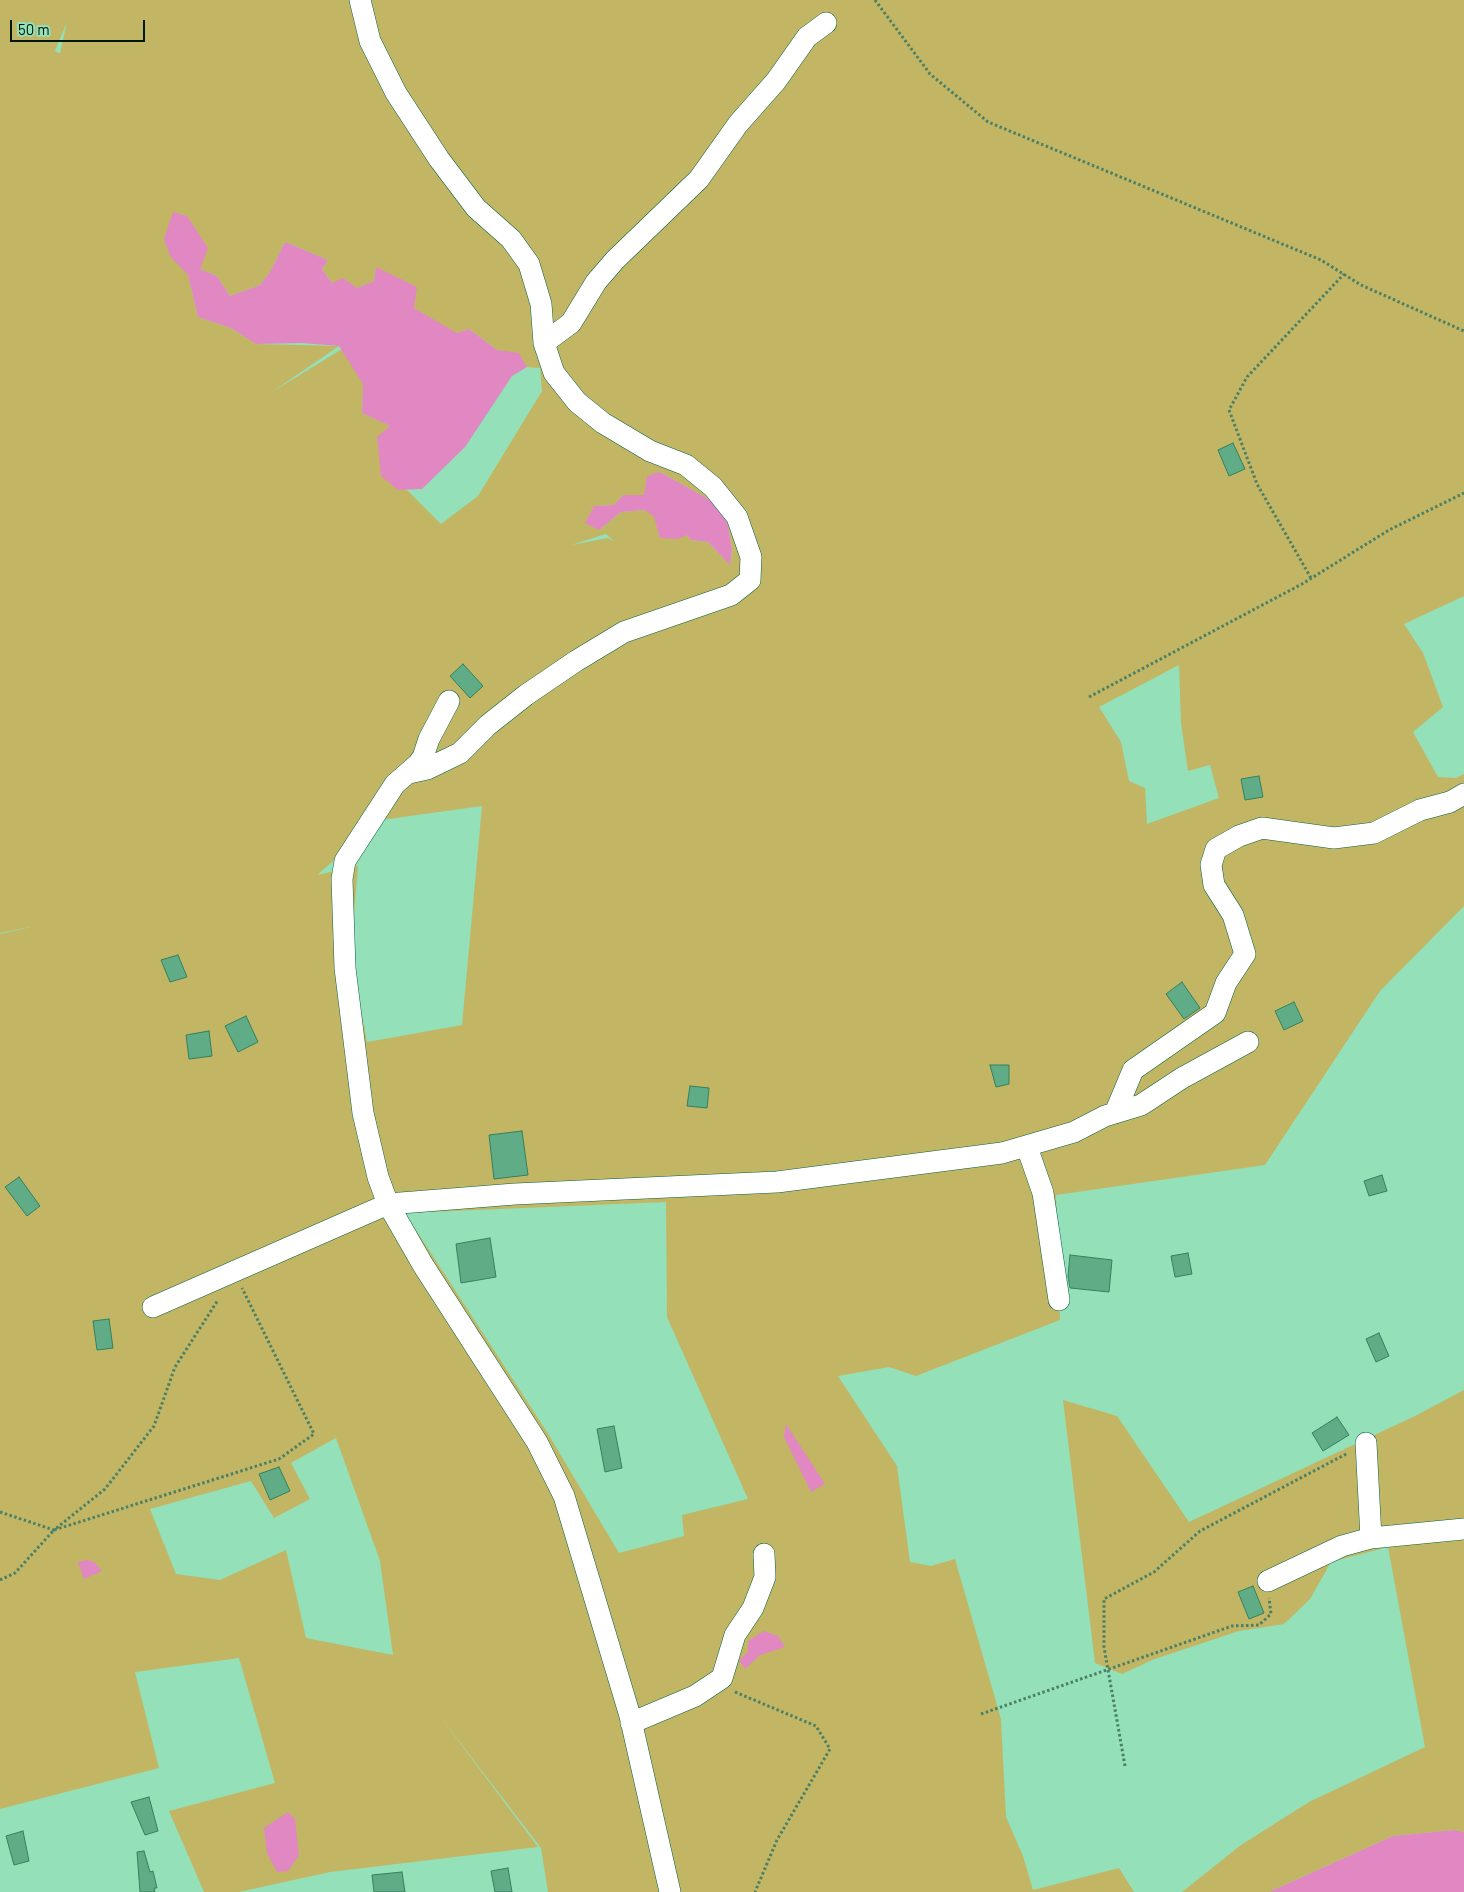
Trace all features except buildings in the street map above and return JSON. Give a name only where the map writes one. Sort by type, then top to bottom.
[{"type":"street","points":[[360,0],[370,41],[396,93],[440,159],[476,208],[511,239],[529,264],[541,304],[544,342],[554,374],[577,402],[630,440],[650,451],[686,465],[713,487],[737,517],[751,557],[750,580],[731,595],[624,632],[576,661],[526,695],[488,724],[460,753],[427,769],[406,774]]},
{"type":"street","points":[[544,342],[571,323],[596,282],[615,260],[699,179],[738,124],[776,81],[807,37],[826,23]]},
{"type":"street","points":[[449,701],[429,739],[423,757],[418,764],[394,784],[345,861],[342,879],[345,968],[363,1113],[378,1177],[388,1204],[433,1281],[537,1442],[564,1496],[631,1723],[670,1892]]},
{"type":"street","points":[[1115,1113],[1133,1070],[1215,1013],[1226,984],[1245,954],[1233,915],[1214,885],[1211,865],[1216,849],[1239,836],[1262,828],[1334,838],[1374,833],[1420,810],[1450,802],[1464,794]]},
{"type":"street","points":[[153,1307],[388,1204],[515,1194],[777,1182],[969,1159],[1027,1147],[1074,1132],[1115,1113],[1141,1105],[1182,1078],[1248,1042]]},
{"type":"street","points":[[1027,1147],[1043,1193],[1059,1300]]},
{"type":"street","points":[[1366,1443],[1371,1538]]},
{"type":"street","points":[[1268,1581],[1342,1546],[1371,1538],[1464,1529]]},
{"type":"street","points":[[631,1723],[695,1696],[722,1678],[735,1635],[753,1608],[765,1577],[764,1554]]},
{"type":"path","points":[[875,0],[930,74],[988,122],[1321,260],[1361,284],[1464,331]]},
{"type":"path","points":[[1311,578],[1257,484],[1229,410],[1247,377],[1344,274]]},
{"type":"path","points":[[1089,697],[1311,578],[1390,530],[1464,493]]},
{"type":"path","points":[[0,1580],[15,1573],[54,1530],[105,1488],[154,1426],[175,1367],[210,1315],[234,1271]]},
{"type":"path","points":[[0,1512],[54,1530],[279,1459],[314,1434],[234,1271]]},
{"type":"path","points":[[1125,1766],[1104,1647],[1104,1599],[1154,1572],[1200,1531],[1366,1443]]},
{"type":"path","points":[[981,1714],[1232,1626],[1259,1625],[1270,1614],[1268,1581]]},
{"type":"path","points":[[717,1682],[750,1699],[816,1726],[830,1749],[778,1840],[754,1892]]},
{"type":"shaded area","points":[[0,0],[1464,0],[1464,596],[1404,624],[1423,653],[1443,707],[1413,732],[1438,777],[1456,778],[1464,774],[1464,906],[1380,991],[1265,1165],[1056,1195],[1060,1320],[916,1376],[889,1367],[838,1376],[897,1466],[910,1562],[931,1566],[955,1559],[1001,1719],[1006,1817],[1023,1856],[1033,1890],[1119,1868],[1134,1892],[548,1892],[541,1848],[436,1711],[538,1847],[330,1872],[239,1892],[204,1892],[169,1811],[275,1783],[239,1658],[135,1672],[159,1768],[0,1809],[0,934],[35,926],[0,933]],"holes":[[[67,22],[60,53],[55,51]],[[285,242],[328,260],[322,269],[332,283],[357,288],[374,281],[376,268],[414,308],[443,326],[457,333],[469,329],[497,350],[519,354],[527,367],[540,368],[542,391],[478,496],[441,524],[406,489],[398,489],[390,426],[362,413],[363,384],[342,349],[272,392],[339,346],[256,344],[231,328],[198,317],[188,275],[200,269],[217,276],[230,296],[260,285],[270,272]],[[660,472],[719,505],[728,526],[732,549],[730,565],[708,542],[691,540],[687,535],[645,510],[621,512],[599,530],[594,506],[614,505],[623,495],[644,495]],[[606,534],[615,542],[608,538],[571,545]],[[1179,665],[1181,723],[1188,771],[1210,765],[1219,798],[1147,824],[1145,788],[1129,781],[1121,742],[1099,707]],[[482,806],[462,1025],[367,1042],[351,954],[358,866],[317,875],[381,820]],[[666,1202],[667,1317],[748,1499],[682,1515],[684,1536],[619,1553],[547,1432],[405,1213]],[[336,1438],[380,1561],[393,1655],[306,1638],[286,1550],[220,1580],[176,1574],[150,1509],[251,1481],[274,1518],[310,1499],[291,1463]]]},
{"type":"shaded area","points":[[173,212],[187,216],[208,248],[200,269],[217,276],[230,296],[260,285],[270,272],[285,242],[328,260],[322,269],[332,283],[343,278],[357,288],[374,281],[376,267],[417,287],[414,308],[457,333],[469,329],[497,350],[519,353],[527,367],[512,376],[465,447],[422,489],[398,490],[381,476],[377,437],[390,426],[362,413],[363,384],[339,346],[302,343],[256,344],[231,328],[198,317],[188,275],[170,256],[164,239]]},
{"type":"shaded area","points":[[660,472],[719,505],[728,526],[732,549],[730,565],[708,542],[691,540],[687,535],[678,539],[660,538],[654,517],[645,510],[621,512],[599,530],[585,523],[594,506],[614,505],[623,495],[644,495],[647,476]]},
{"type":"shaded area","points":[[1464,1390],[1464,1832],[1454,1830],[1393,1836],[1269,1892],[1182,1892],[1241,1845],[1309,1802],[1425,1747],[1388,1547],[1331,1562],[1310,1599],[1284,1624],[1239,1631],[1152,1660],[1122,1674],[1095,1663],[1063,1400],[1117,1416],[1189,1522],[1415,1416]]},
{"type":"shaded area","points":[[786,1424],[825,1484],[811,1492],[784,1437]]},
{"type":"shaded area","points":[[87,1560],[94,1562],[102,1571],[84,1579],[78,1562]]},
{"type":"shaded area","points":[[764,1631],[778,1636],[785,1647],[760,1655],[745,1669],[739,1660],[748,1652],[748,1641]]},
{"type":"shaded area","points":[[288,1812],[295,1819],[299,1855],[288,1871],[277,1872],[267,1853],[264,1828]]},
{"type":"shaded area","points":[[1454,1830],[1464,1832],[1464,1892],[1269,1892],[1393,1836]]}]
